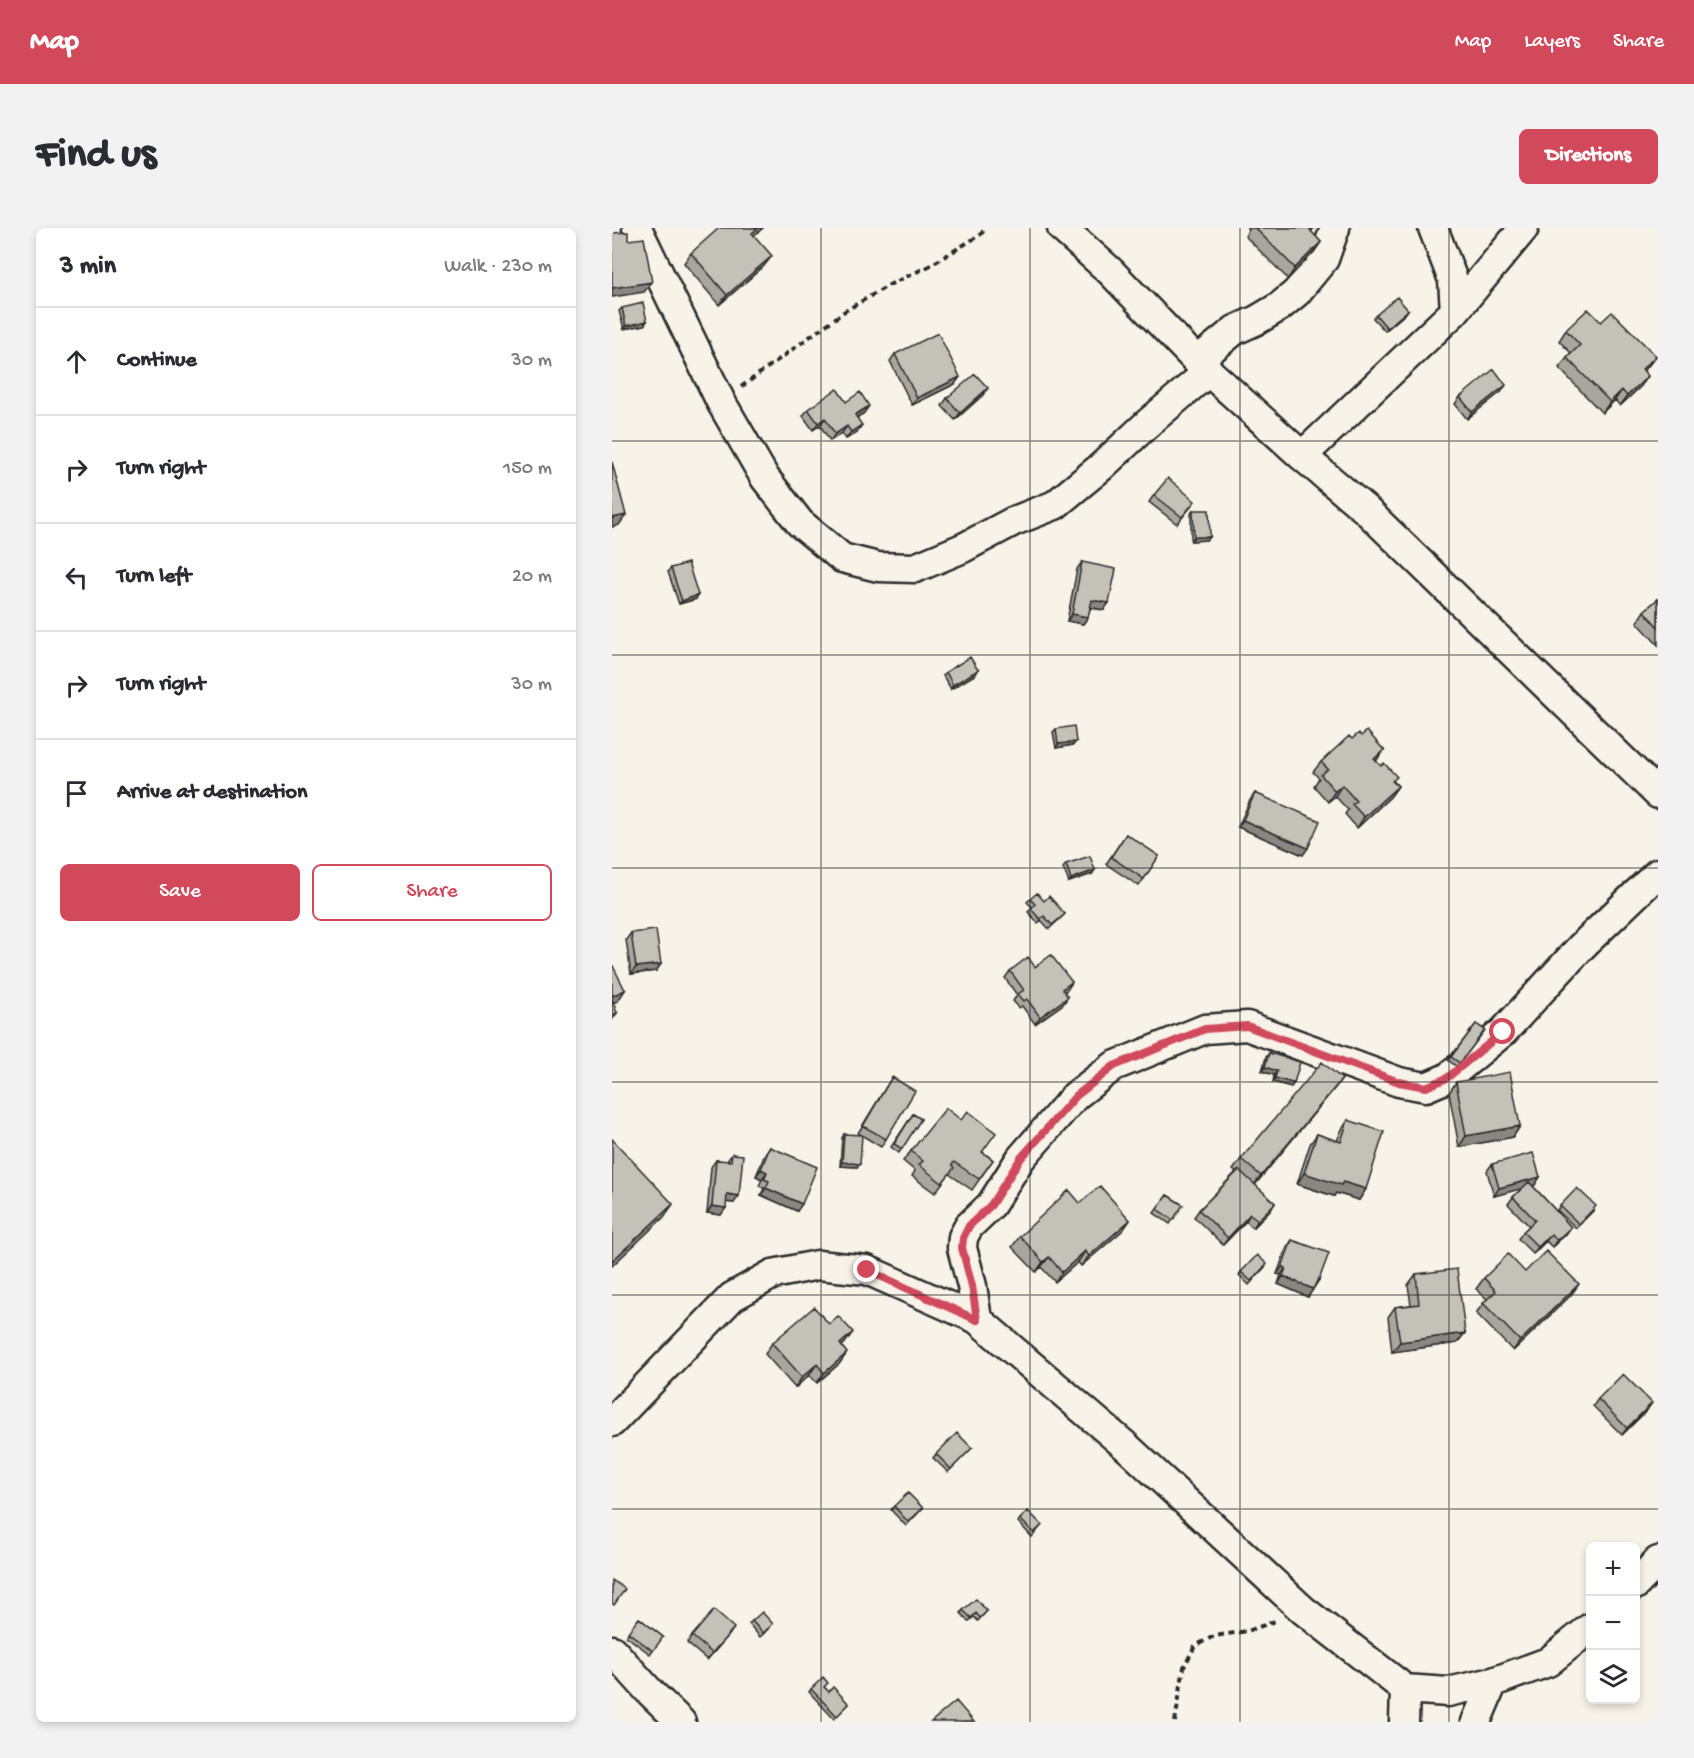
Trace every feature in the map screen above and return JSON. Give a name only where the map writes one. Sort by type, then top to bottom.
[{"type":"street","points":[[637,228],[721,402],[765,478],[800,523],[842,558],[878,567],[915,568],[963,548],[1014,521],[1055,505],[1101,467],[1147,424],[1235,330],[1272,312],[1296,293],[1324,259],[1335,228]]},
{"type":"street","points":[[1062,228],[1110,271],[1203,366],[1302,456],[1366,510],[1658,794]]},
{"type":"street","points":[[1433,228],[1453,280],[1455,311]]},
{"type":"street","points":[[1302,456],[1455,311],[1524,228]]},
{"type":"street","points":[[977,1320],[972,1286],[962,1248],[963,1238],[969,1226],[991,1205],[1021,1158],[1062,1110],[1114,1066],[1205,1029],[1247,1026],[1399,1082],[1426,1087],[1447,1078],[1503,1032],[1581,947],[1658,873]]},
{"type":"street","points":[[612,1422],[732,1297],[773,1274],[818,1265],[867,1270],[977,1320],[1128,1448],[1304,1610],[1405,1689],[1448,1692],[1494,1682],[1548,1662],[1586,1631]]},
{"type":"street","points":[[1640,1580],[1658,1561]]},
{"type":"street","points":[[612,1650],[681,1722]]},
{"type":"street","points":[[1476,1722],[1494,1682]]},
{"type":"street","points":[[1404,1722],[1405,1689]]},
{"type":"path","points":[[721,402],[768,365],[845,311],[891,284],[929,266],[980,235],[986,228]]},
{"type":"path","points":[[1175,1722],[1184,1667],[1195,1646],[1214,1635],[1248,1631],[1304,1610]]},
{"type":"building","points":[[719,228],[758,228],[752,233],[772,256],[727,295],[691,253]]},
{"type":"building","points":[[1255,228],[1312,228],[1310,230],[1321,242],[1295,268]]},
{"type":"building","points":[[628,232],[628,240],[644,238],[652,282],[612,288],[612,233]]},
{"type":"building","points":[[1397,297],[1408,310],[1387,328],[1376,315]]},
{"type":"building","points":[[643,303],[647,321],[626,326],[622,308]]},
{"type":"building","points":[[1588,309],[1601,322],[1612,312],[1656,356],[1642,369],[1648,376],[1627,396],[1622,390],[1610,402],[1567,358],[1580,345],[1566,330]]},
{"type":"building","points":[[938,333],[960,377],[917,398],[895,354]]},
{"type":"building","points":[[1494,369],[1506,385],[1472,412],[1460,397]]},
{"type":"building","points":[[975,374],[988,388],[960,413],[947,398]]},
{"type":"building","points":[[837,389],[846,402],[860,392],[869,406],[855,415],[862,425],[851,432],[847,426],[835,434],[825,418],[818,423],[808,409]]},
{"type":"building","points":[[612,462],[626,515],[612,518]]},
{"type":"building","points":[[1168,478],[1195,501],[1182,517],[1154,495]]},
{"type":"building","points":[[1193,510],[1209,510],[1210,537],[1194,537]]},
{"type":"building","points":[[1082,562],[1116,569],[1109,603],[1092,600],[1088,617],[1072,614]]},
{"type":"building","points":[[688,563],[698,595],[682,601],[671,568]]},
{"type":"building","points":[[1658,599],[1658,627],[1644,611]]},
{"type":"building","points":[[970,657],[978,670],[953,685],[946,672]]},
{"type":"building","points":[[1074,726],[1076,742],[1058,744],[1056,729]]},
{"type":"building","points":[[1367,731],[1384,750],[1374,759],[1381,766],[1384,763],[1397,777],[1392,781],[1398,786],[1364,817],[1352,804],[1356,801],[1342,785],[1335,791],[1321,775],[1328,769],[1321,762],[1349,736],[1352,739],[1359,733],[1361,736]]},
{"type":"building","points":[[1255,793],[1320,821],[1308,848],[1243,820]]},
{"type":"building","points":[[1126,834],[1159,856],[1144,879],[1111,857]]},
{"type":"building","points":[[1090,856],[1095,870],[1071,879],[1066,864]]},
{"type":"building","points":[[1037,893],[1044,901],[1049,896],[1065,914],[1052,925],[1044,916],[1040,919],[1031,909],[1035,904],[1030,899]]},
{"type":"building","points":[[656,930],[661,964],[636,967],[631,933]]},
{"type":"building","points":[[1051,955],[1072,982],[1062,989],[1068,997],[1040,1017],[1027,999],[1024,1001],[1018,994],[1024,990],[1010,971],[1028,957],[1035,967]]},
{"type":"building","points":[[612,964],[625,990],[612,996]]},
{"type":"building","points":[[612,999],[617,1013],[612,1015]]},
{"type":"building","points":[[1476,1024],[1485,1030],[1460,1063],[1451,1057]]},
{"type":"building","points":[[1269,1053],[1300,1062],[1294,1083],[1275,1078],[1277,1071],[1265,1067]]},
{"type":"building","points":[[1322,1062],[1342,1079],[1261,1176],[1241,1159]]},
{"type":"building","points":[[1510,1072],[1520,1126],[1466,1136],[1456,1082]]},
{"type":"building","points":[[892,1077],[915,1091],[886,1139],[863,1126]]},
{"type":"building","points":[[946,1108],[961,1120],[968,1111],[996,1133],[982,1152],[993,1160],[979,1179],[954,1162],[952,1165],[954,1168],[942,1183],[919,1165],[923,1161],[911,1151]]},
{"type":"building","points":[[913,1114],[921,1119],[902,1149],[894,1144]]},
{"type":"building","points":[[1348,1120],[1384,1132],[1366,1189],[1343,1182],[1341,1185],[1304,1173],[1317,1134],[1341,1142]]},
{"type":"building","points":[[844,1134],[862,1135],[860,1164],[842,1162]]},
{"type":"building","points":[[612,1139],[673,1204],[612,1261]]},
{"type":"building","points":[[770,1147],[817,1167],[802,1204],[766,1188],[769,1181],[764,1179],[767,1172],[761,1169]]},
{"type":"building","points":[[1533,1153],[1540,1177],[1499,1188],[1492,1164]]},
{"type":"building","points":[[732,1154],[743,1155],[739,1196],[727,1194],[726,1208],[712,1206],[716,1160],[731,1161]]},
{"type":"building","points":[[1239,1170],[1275,1203],[1258,1220],[1250,1214],[1228,1238],[1199,1210]]},
{"type":"building","points":[[1529,1182],[1571,1227],[1557,1240],[1551,1234],[1538,1247],[1523,1232],[1535,1220],[1513,1197]]},
{"type":"building","points":[[1100,1186],[1130,1220],[1089,1256],[1085,1251],[1062,1272],[1049,1257],[1043,1262],[1020,1236],[1069,1190],[1080,1203]]},
{"type":"building","points":[[1577,1188],[1596,1206],[1579,1224],[1560,1206]]},
{"type":"building","points":[[1167,1195],[1183,1205],[1173,1220],[1157,1209]]},
{"type":"building","points":[[1292,1240],[1329,1253],[1319,1280],[1313,1289],[1283,1276],[1286,1268],[1282,1267]]},
{"type":"building","points":[[1546,1251],[1579,1284],[1520,1341],[1483,1303],[1496,1291],[1484,1278],[1508,1254],[1525,1272]]},
{"type":"building","points":[[1257,1255],[1267,1264],[1251,1281],[1241,1272]]},
{"type":"building","points":[[1457,1269],[1465,1333],[1400,1342],[1395,1307],[1419,1304],[1416,1274]]},
{"type":"building","points":[[814,1307],[829,1324],[838,1316],[853,1332],[840,1344],[847,1353],[824,1373],[817,1364],[802,1377],[772,1343]]},
{"type":"building","points":[[1623,1374],[1652,1403],[1627,1428],[1598,1399]]},
{"type":"building","points":[[957,1433],[972,1448],[951,1469],[936,1454]]},
{"type":"building","points":[[908,1493],[923,1508],[908,1522],[894,1506]]},
{"type":"building","points":[[1028,1511],[1042,1525],[1034,1533],[1020,1519]]},
{"type":"building","points":[[612,1580],[625,1589],[614,1605],[612,1603]]},
{"type":"building","points":[[976,1599],[987,1611],[980,1618],[976,1613],[971,1618],[963,1610]]},
{"type":"building","points":[[714,1610],[734,1628],[712,1653],[692,1636]]},
{"type":"building","points":[[762,1612],[773,1624],[763,1633],[752,1621]]},
{"type":"building","points":[[639,1618],[663,1637],[653,1651],[628,1632]]},
{"type":"building","points":[[823,1677],[828,1683],[824,1687],[829,1692],[833,1687],[849,1704],[837,1716],[811,1689]]},
{"type":"building","points":[[956,1701],[974,1722],[931,1722]]},
{"type":"route","points":[[867,1270],[977,1320],[972,1286],[962,1248],[963,1238],[969,1226],[991,1205],[1021,1158],[1076,1096],[1114,1066],[1205,1029],[1247,1026],[1399,1082],[1426,1087],[1447,1078],[1503,1032]]}]
